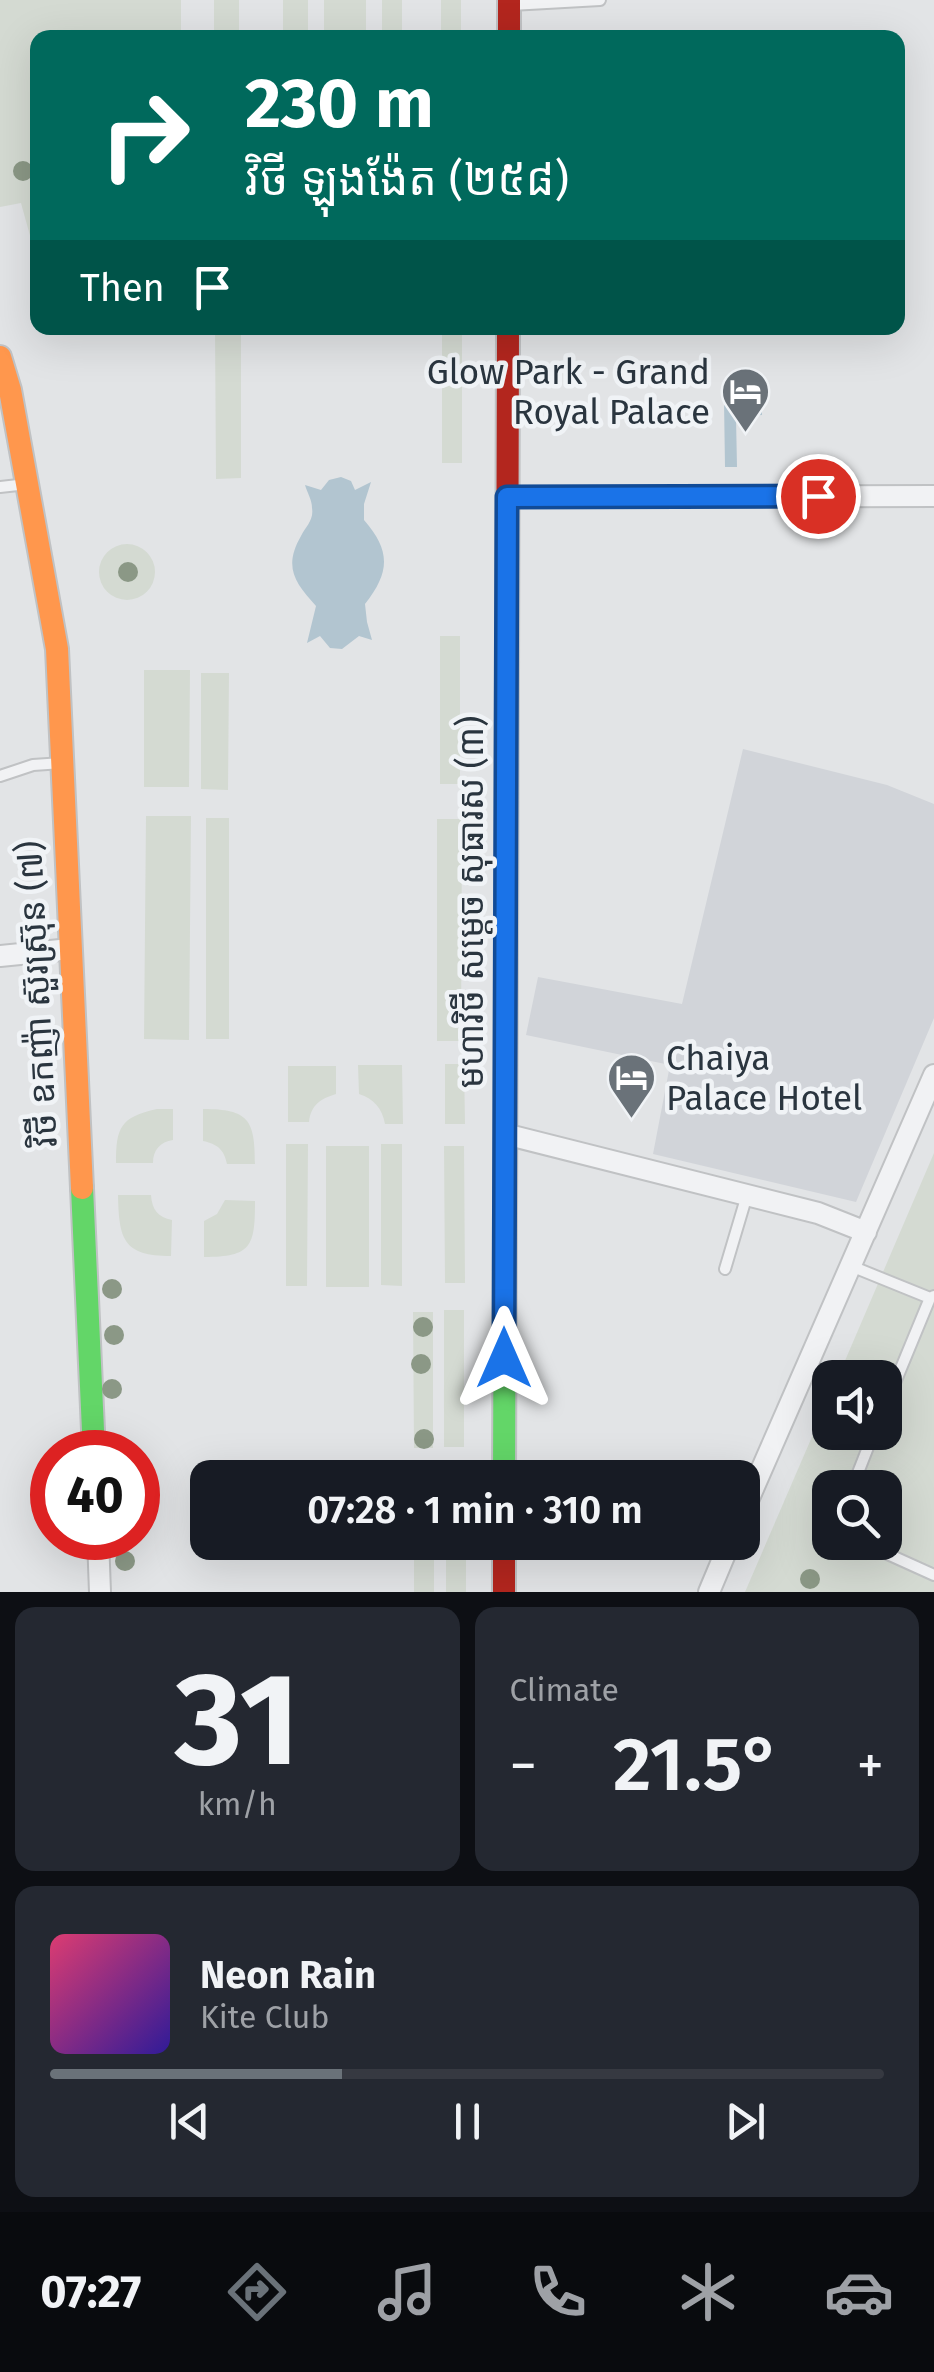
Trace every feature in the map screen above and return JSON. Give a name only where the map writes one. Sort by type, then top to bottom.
[{"type":"street","points":[[509,3],[509,30]]},
{"type":"street","name":"មហាវិថី សម្តេច សុធារស (៣)","points":[[504,1460],[508,335]]},
{"type":"street","name":"វិថី ឧកញ៉ា ស៊ួរស៊្រុន (៧)","points":[[0,357],[10,390],[56,649],[93,1430]]},
{"type":"street","points":[[507,497],[934,496]]},
{"type":"street","points":[[0,956],[70,949]]},
{"type":"street","points":[[760,1473],[933,1080]]},
{"type":"street","points":[[505,1134],[818,1213],[866,1232]]},
{"type":"street","points":[[99,1560],[100,1592]]},
{"type":"street","points":[[504,1560],[504,1592]]},
{"type":"street","points":[[709,1592],[722,1560]]},
{"type":"lane","points":[[509,3],[600,0]]},
{"type":"lane","points":[[0,487],[28,484]]},
{"type":"lane","points":[[0,776],[32,766],[62,763]]},
{"type":"lane","points":[[725,1268],[747,1195]]},
{"type":"lane","points":[[851,1266],[932,1297],[902,1367]]},
{"type":"lane","points":[[901,1560],[934,1575]]},
{"type":"shaded area","points":[[0,0],[181,0],[181,30],[30,30],[30,236],[21,203],[0,207]]},
{"type":"shaded area","points":[[214,0],[239,0],[239,30],[214,30]]},
{"type":"shaded area","points":[[283,0],[308,0],[308,30],[283,30]]},
{"type":"shaded area","points":[[324,0],[366,0],[366,30],[324,30]]},
{"type":"shaded area","points":[[382,0],[402,0],[402,30],[382,30]]},
{"type":"shaded area","points":[[441,0],[461,0],[461,30],[441,30]]},
{"type":"shaded area","points":[[215,335],[241,335],[241,478],[216,479]]},
{"type":"shaded area","points":[[442,335],[462,335],[462,463],[442,463]]},
{"type":"shaded area","points":[[127,544],[147,552],[155,572],[147,592],[127,600],[107,592],[99,572],[107,552]]},
{"type":"shaded area","points":[[440,636],[460,636],[460,784],[440,784]]},
{"type":"shaded area","points":[[144,670],[190,670],[189,787],[144,787]]},
{"type":"shaded area","points":[[201,673],[229,673],[228,790],[201,789]]},
{"type":"shaded area","points":[[743,749],[887,785],[934,804],[934,1018],[856,1202],[653,1154],[670,1065],[526,1035],[538,977],[682,1004]]},
{"type":"shaded area","points":[[146,816],[191,816],[189,1040],[144,1039]]},
{"type":"shaded area","points":[[206,818],[229,818],[229,1039],[206,1039]]},
{"type":"shaded area","points":[[437,819],[462,819],[461,1041],[437,1041]]},
{"type":"shaded area","points":[[445,1064],[464,1064],[465,1124],[445,1124]]},
{"type":"shaded area","points":[[358,1065],[402,1065],[403,1124],[385,1124],[376,1105],[359,1094]]},
{"type":"shaded area","points":[[288,1066],[336,1066],[336,1094],[317,1104],[309,1122],[288,1122]]},
{"type":"shaded area","points":[[173,1109],[173,1140],[158,1147],[153,1163],[116,1163],[117,1141],[123,1126],[135,1116]]},
{"type":"shaded area","points":[[203,1109],[231,1111],[246,1120],[251,1127],[255,1164],[227,1164],[219,1148],[203,1141]]},
{"type":"shaded area","points":[[286,1144],[308,1144],[307,1286],[286,1286]]},
{"type":"shaded area","points":[[381,1144],[402,1144],[402,1286],[381,1285]]},
{"type":"shaded area","points":[[326,1146],[369,1146],[369,1287],[326,1287]]},
{"type":"shaded area","points":[[444,1146],[464,1146],[465,1283],[445,1283]]},
{"type":"shaded area","points":[[934,1153],[934,1592],[745,1592],[812,1437],[812,1450],[902,1450],[902,1360],[845,1360]]},
{"type":"shaded area","points":[[118,1195],[151,1195],[157,1212],[172,1220],[171,1256],[143,1253],[127,1242],[120,1223]]},
{"type":"shaded area","points":[[225,1200],[255,1201],[252,1238],[248,1246],[232,1255],[204,1257],[204,1221],[217,1214]]},
{"type":"shaded area","points":[[444,1310],[464,1310],[464,1447],[444,1447]]},
{"type":"shaded area","points":[[413,1312],[433,1312],[433,1448],[414,1448]]},
{"type":"shaded area","points":[[414,1560],[434,1560],[434,1592],[414,1592]]},
{"type":"shaded area","points":[[446,1560],[466,1560],[466,1592],[446,1592]]},
{"type":"water","points":[[762,400],[762,415],[736,417],[737,467],[725,467],[724,401]]},
{"type":"water","points":[[341,477],[351,481],[355,490],[371,482],[364,520],[379,542],[384,562],[379,582],[365,604],[372,640],[359,636],[342,649],[330,648],[320,636],[307,643],[316,606],[297,582],[292,566],[296,547],[312,516],[305,485],[321,490],[329,480]]},
{"type":"traffic: fast","points":[[504,1460],[507,679]]},
{"type":"traffic: fast","points":[[82,1188],[93,1430]]},
{"type":"traffic: slow","points":[[0,357],[10,390],[57,649],[82,1188]]},
{"type":"traffic: jam","points":[[509,0],[509,30]]},
{"type":"traffic: jam","points":[[507,679],[508,335]]},
{"type":"traffic: jam","points":[[504,1560],[504,1592]]},
{"type":"place","name":"Glow Park - Grand Royal Palace","points":[[745,434]]},
{"type":"place","name":"Chaiya Palace Hotel","points":[[631,1120]]},
{"type":"route","points":[[504,1358],[507,497],[818,496]]}]
